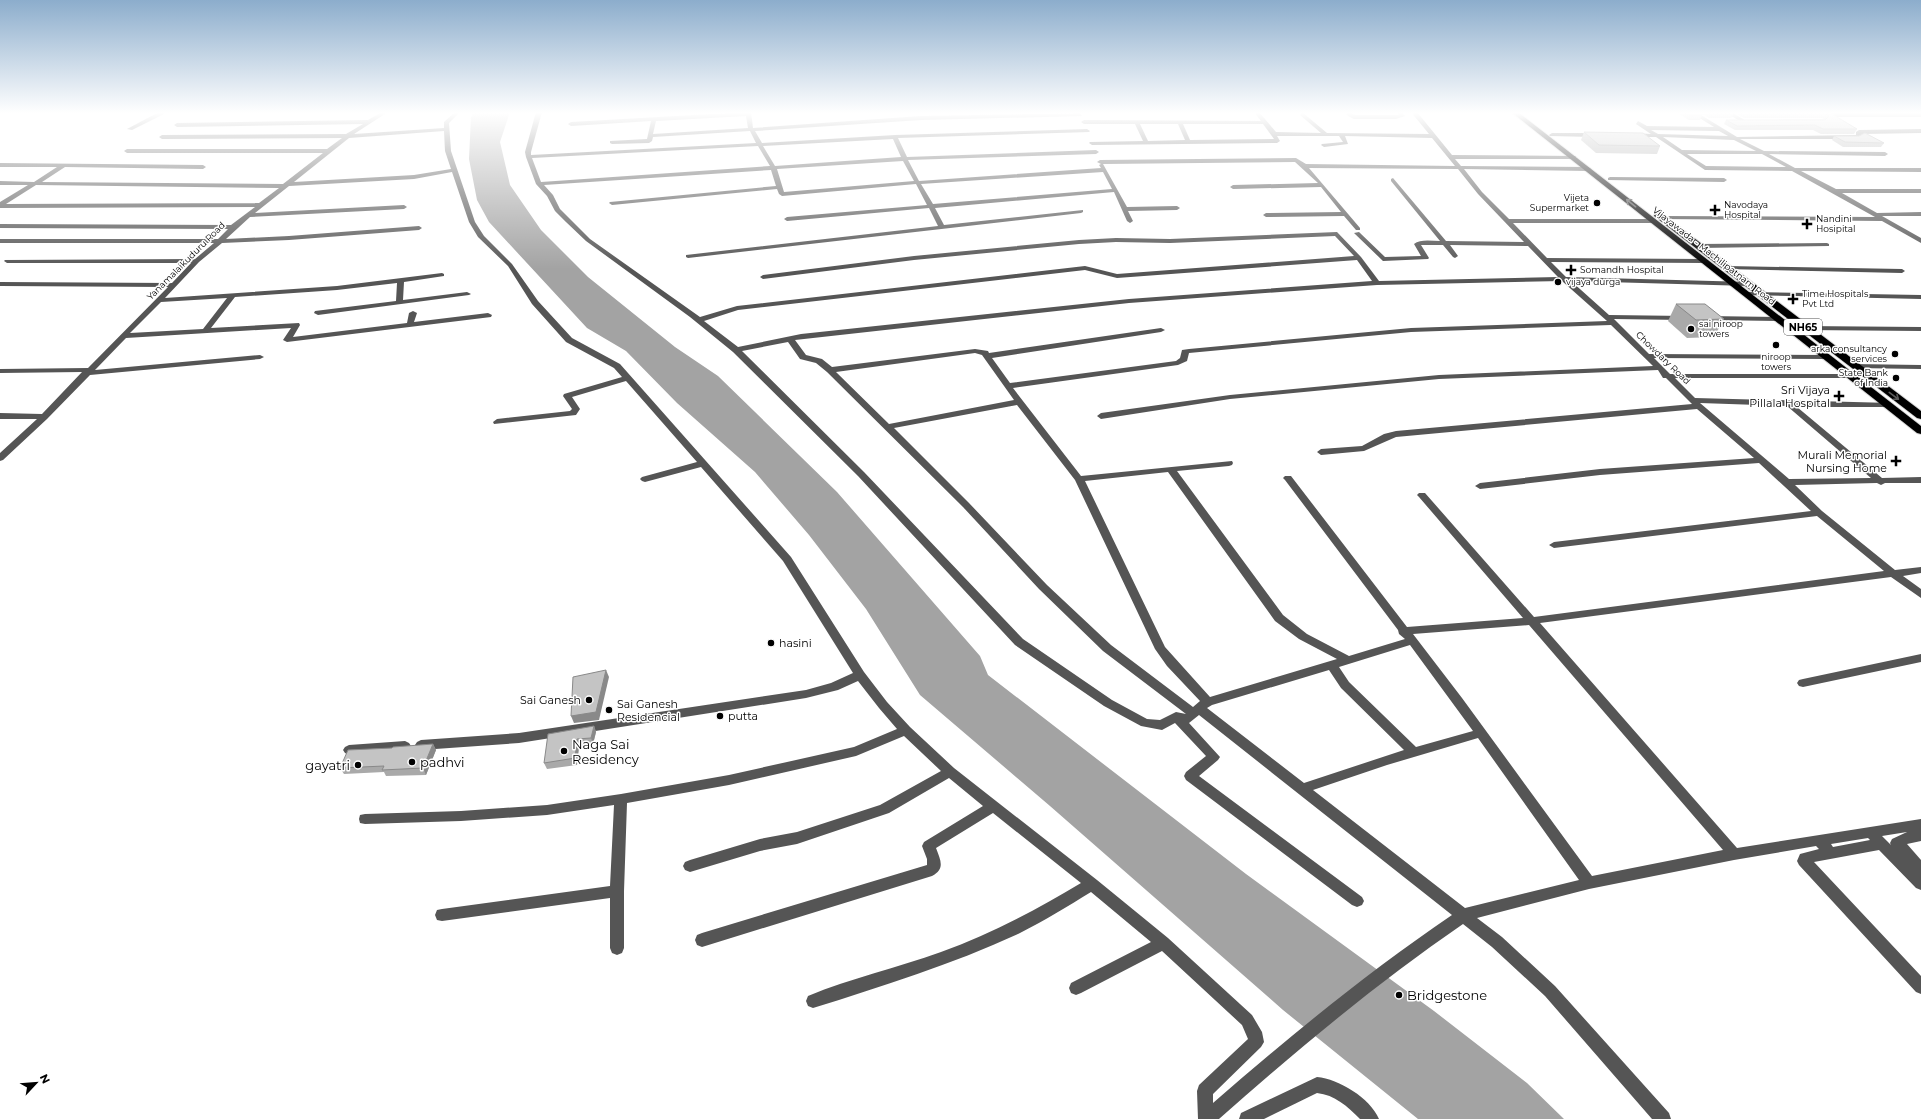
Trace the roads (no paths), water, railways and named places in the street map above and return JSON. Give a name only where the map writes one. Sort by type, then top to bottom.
[{"type":"highway","name":"Vijayawada - Machilipatnam Road","points":[[1582,164],[1921,431]]},
{"type":"highway","name":"Vijayawada - Machilipatnam Road","points":[[1591,164],[1921,416]]},
{"type":"street","name":"Yanamalaikuduru Road","points":[[0,458],[44,417],[197,261],[220,241],[233,227],[312,164]]},
{"type":"street","points":[[452,164],[472,222],[481,237],[510,265],[535,302],[569,340],[617,366],[787,559],[860,675],[906,730],[950,772],[992,807],[1092,884],[1163,943],[1247,1020],[1254,1032],[1256,1042],[1205,1091],[1207,1119]]},
{"type":"street","points":[[532,164],[539,184],[550,195],[557,210],[588,240],[699,320],[736,350],[861,474],[1019,642],[1108,703],[1145,723],[1162,725],[1176,716],[1188,718],[1200,707],[1331,664],[1411,641]]},
{"type":"street","points":[[539,184],[802,164]]},
{"type":"street","points":[[907,164],[931,205],[942,228]]},
{"type":"street","points":[[1101,164],[1116,190],[1130,221]]},
{"type":"street","name":"Chowdary Road","points":[[1457,164],[1480,192],[1545,260],[1607,317],[1660,368],[1666,376],[1819,513],[1892,573],[1921,594]]},
{"type":"street","points":[[1698,164],[1709,169],[1921,170]]},
{"type":"street","points":[[1787,164],[1881,216]]},
{"type":"street","points":[[0,165],[203,166]]},
{"type":"street","points":[[0,205],[63,166]]},
{"type":"street","points":[[773,166],[782,194],[918,184],[1011,174],[1105,170]]},
{"type":"street","points":[[1304,166],[1588,169]]},
{"type":"street","points":[[1304,166],[1322,185],[1357,231],[1383,259],[1425,258],[1427,256],[1417,243],[1530,244]]},
{"type":"street","points":[[1795,169],[1921,239]]},
{"type":"street","points":[[0,183],[285,185],[414,177],[454,170]]},
{"type":"street","points":[[1610,179],[1724,180]]},
{"type":"street","points":[[1393,180],[1455,256]]},
{"type":"street","points":[[1233,187],[1322,185]]},
{"type":"street","points":[[612,203],[780,187]]},
{"type":"street","points":[[787,218],[1116,190]]},
{"type":"street","points":[[1837,191],[1921,191]]},
{"type":"street","points":[[0,199],[9,199]]},
{"type":"street","points":[[0,205],[261,205]]},
{"type":"street","points":[[248,215],[404,207]]},
{"type":"street","points":[[1125,209],[1177,208]]},
{"type":"street","points":[[688,256],[1081,211]]},
{"type":"street","points":[[1266,214],[1345,214]]},
{"type":"street","points":[[1663,218],[1881,216],[1921,214]]},
{"type":"street","points":[[1509,222],[1654,221]]},
{"type":"street","points":[[0,226],[233,227]]},
{"type":"street","points":[[0,241],[220,241],[289,238],[419,228]]},
{"type":"street","points":[[763,277],[914,258],[1116,240],[1170,241],[1337,234],[1359,258],[1377,283]]},
{"type":"street","points":[[1699,246],[1828,246]]},
{"type":"street","points":[[699,320],[737,308],[1085,268],[1093,268],[1110,276],[1117,276],[1359,258]]},
{"type":"street","points":[[1545,260],[1703,260]]},
{"type":"street","points":[[7,261],[197,261]]},
{"type":"street","points":[[1727,268],[1902,271]]},
{"type":"street","points":[[160,300],[401,281],[442,275]]},
{"type":"street","points":[[736,350],[809,335],[1129,301],[1377,283],[1564,279],[1749,284]]},
{"type":"street","points":[[399,303],[401,281]]},
{"type":"street","points":[[0,284],[174,285]]},
{"type":"street","points":[[318,313],[467,294]]},
{"type":"street","points":[[1747,294],[1921,297]]},
{"type":"street","points":[[206,330],[234,295]]},
{"type":"street","points":[[410,326],[413,313]]},
{"type":"street","points":[[124,336],[296,325],[287,340],[410,326],[488,315]]},
{"type":"street","points":[[1607,317],[1778,319]]},
{"type":"street","points":[[1008,386],[1178,363],[1184,359],[1185,352],[1189,351],[1411,330],[1613,323]]},
{"type":"street","points":[[1805,328],[1921,329]]},
{"type":"street","points":[[988,356],[1161,330]]},
{"type":"street","points":[[790,340],[803,357],[819,361],[830,370],[966,505],[1043,587],[1101,642],[1200,707],[1497,942],[1550,992],[1663,1119]]},
{"type":"street","points":[[830,370],[975,351],[985,353],[1019,402],[1079,479],[1160,649],[1200,707]]},
{"type":"street","points":[[1646,356],[1827,357]]},
{"type":"street","points":[[0,371],[88,372],[260,357]]},
{"type":"street","points":[[1855,366],[1921,367]]},
{"type":"street","points":[[1102,416],[1230,397],[1439,377],[1660,368]]},
{"type":"street","points":[[1666,376],[1850,376]]},
{"type":"street","points":[[497,422],[573,413],[576,409],[567,396],[627,378]]},
{"type":"street","points":[[1692,400],[1789,404],[1888,405]]},
{"type":"street","points":[[887,428],[1019,402]]},
{"type":"street","points":[[1789,404],[1881,482]]},
{"type":"street","points":[[1321,452],[1364,448],[1371,446],[1383,437],[1396,434],[1699,406]]},
{"type":"street","points":[[0,416],[44,417]]},
{"type":"street","points":[[1480,486],[1600,472],[1760,460]]},
{"type":"street","points":[[645,480],[704,463]]},
{"type":"street","points":[[1079,479],[1229,463]]},
{"type":"street","points":[[1171,470],[1285,625],[1309,640],[1348,660]]},
{"type":"street","points":[[1288,478],[1481,733],[1589,883]]},
{"type":"street","points":[[1786,482],[1881,482],[1921,480]]},
{"type":"street","points":[[1422,495],[1734,854]]},
{"type":"street","points":[[1554,545],[1819,513]]},
{"type":"street","points":[[1403,631],[1530,621],[1921,570]]},
{"type":"street","points":[[1803,683],[1921,658]]},
{"type":"street","points":[[1331,664],[1345,685],[1414,752]]},
{"type":"street","points":[[350,750],[519,738],[806,694],[834,687],[860,675]]},
{"type":"street","points":[[1176,716],[1214,757],[1190,776],[1357,901]]},
{"type":"street","points":[[365,819],[461,816],[547,810],[621,799],[729,780],[856,751],[906,730]]},
{"type":"street","points":[[1302,789],[1414,752],[1481,733]]},
{"type":"street","points":[[690,866],[760,845],[797,838],[884,809],[950,772]]},
{"type":"street","points":[[617,948],[617,891],[621,799]]},
{"type":"street","points":[[702,940],[927,872],[934,868],[934,859],[930,846],[992,807]]},
{"type":"street","points":[[1207,1119],[1288,1048],[1410,952],[1464,915],[1589,883],[1734,854],[1921,824]]},
{"type":"street","points":[[1870,832],[1921,884]]},
{"type":"street","points":[[1921,835],[1908,837],[1897,843],[1921,869]]},
{"type":"street","points":[[1819,840],[1830,853]]},
{"type":"street","points":[[1881,844],[1805,858],[1804,861],[1921,987]]},
{"type":"street","points":[[813,1001],[924,965],[995,937],[1038,916],[1092,884]]},
{"type":"street","points":[[442,914],[617,891]]},
{"type":"street","points":[[1076,988],[1163,943]]},
{"type":"street","points":[[1247,1119],[1316,1085],[1336,1090],[1350,1098],[1371,1119]]},
{"type":"place","name":"Vijeta Supermarket","points":[[1597,203]]},
{"type":"place","name":"Navodaya Hospital","points":[[1715,210]]},
{"type":"place","name":"Nandini Hosipital","points":[[1807,224]]},
{"type":"place","name":"Somandh Hospital","points":[[1571,270]]},
{"type":"place","name":"vijaya durga","points":[[1558,282]]},
{"type":"place","name":"Time Hospitals Pvt Ltd","points":[[1793,299]]},
{"type":"place","name":"sai niroop towers","points":[[1691,329]]},
{"type":"place","name":"niroop towers","points":[[1776,345]]},
{"type":"place","name":"arka consultancy services","points":[[1895,354]]},
{"type":"place","name":"State Bank of India","points":[[1896,378]]},
{"type":"place","name":"Sri Vijaya Pillala Hospital","points":[[1839,396]]},
{"type":"place","name":"Murali Memorial Nursing Home","points":[[1896,461]]},
{"type":"place","name":"hasini","points":[[771,643]]},
{"type":"place","name":"Sai Ganesh","points":[[589,700]]},
{"type":"place","name":"Sai Ganesh Residencial","points":[[609,710]]},
{"type":"place","name":"putta","points":[[720,716]]},
{"type":"place","name":"Naga Sai Residency","points":[[564,751]]},
{"type":"place","name":"padhvi","points":[[412,762]]},
{"type":"place","name":"gayatri","points":[[358,765]]},
{"type":"place","name":"Bridgestone","points":[[1399,995]]}]
